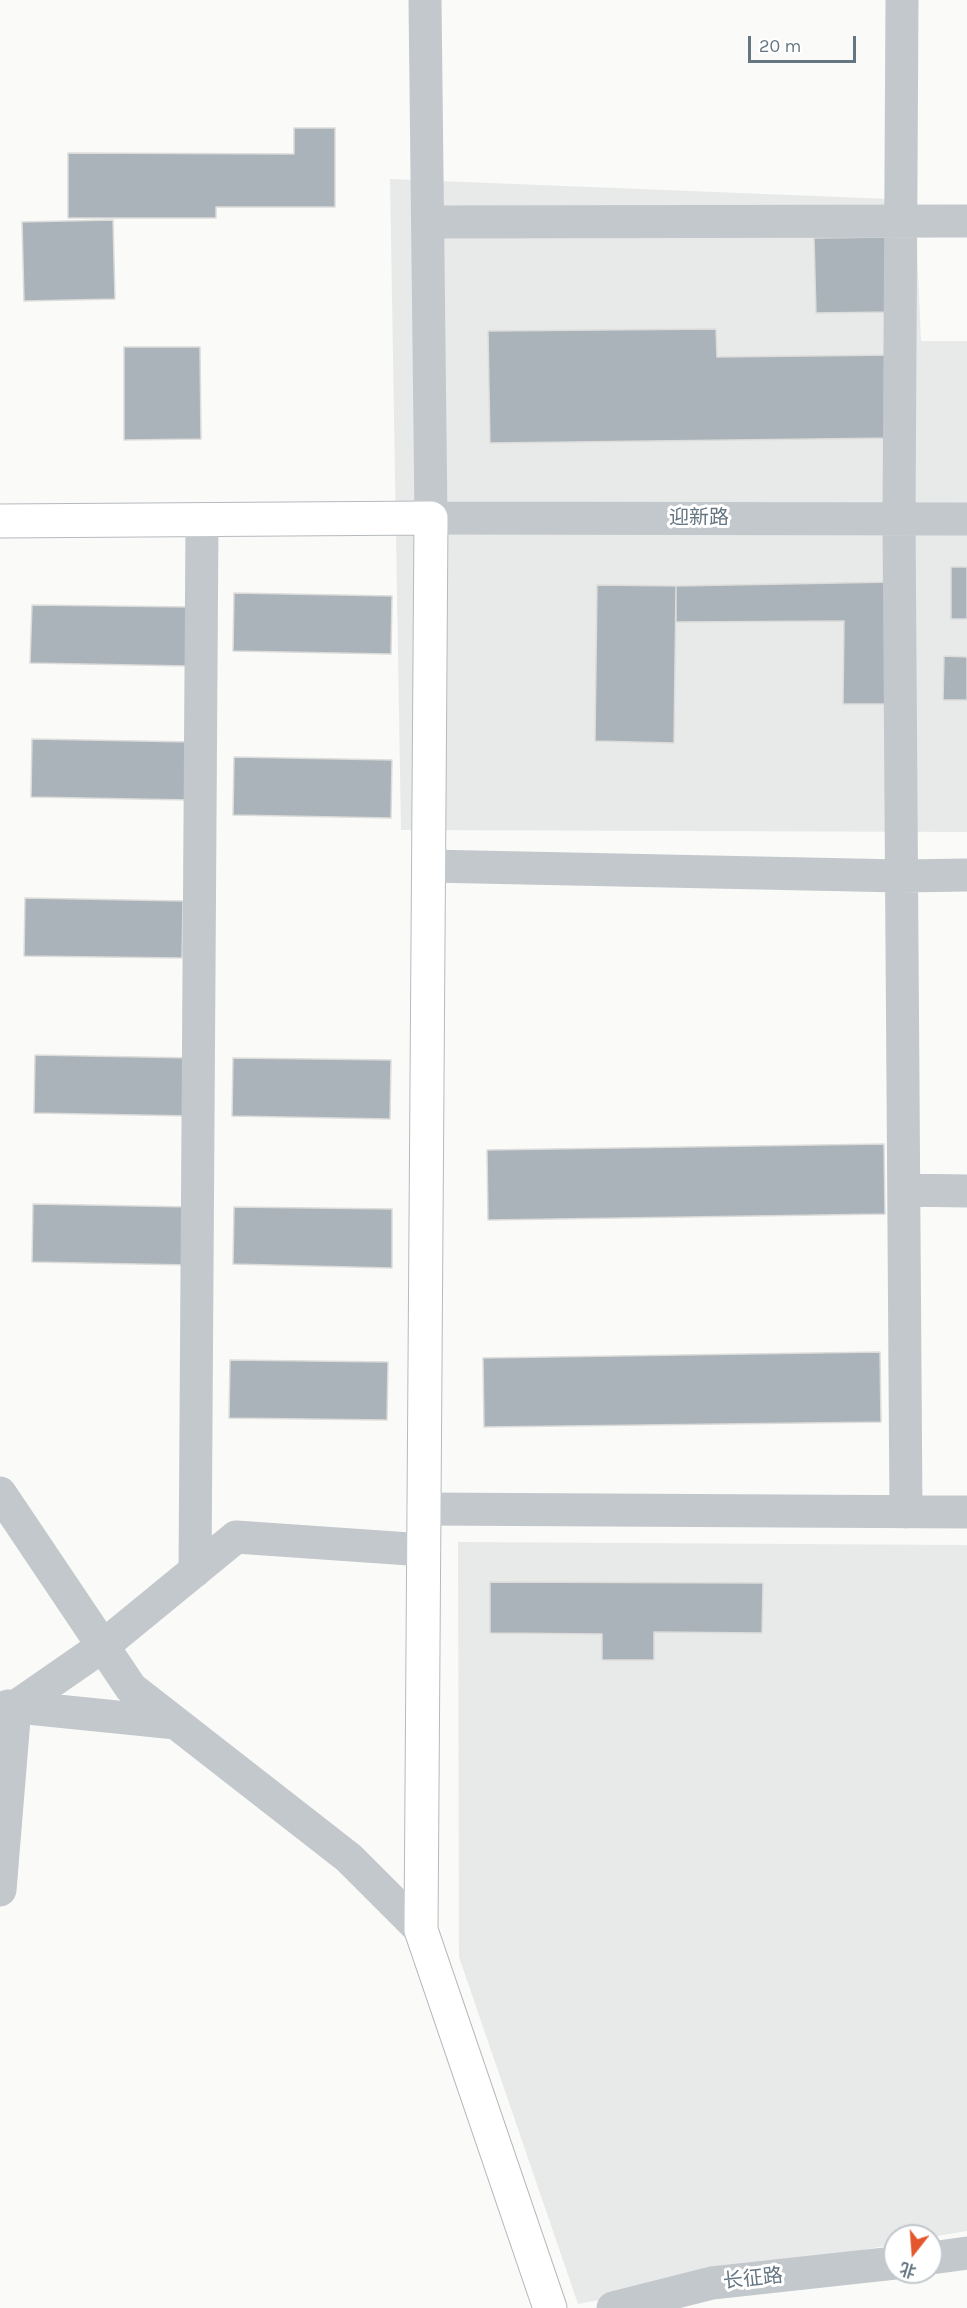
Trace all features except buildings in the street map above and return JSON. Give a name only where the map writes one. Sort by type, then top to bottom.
[{"type":"main road","points":[[0,521],[431,518],[421,1930],[549,2308]]},
{"type":"street","points":[[425,0],[431,518]]},
{"type":"street","points":[[902,0],[899,519],[906,1512]]},
{"type":"street","points":[[428,222],[967,221]]},
{"type":"street","name":"迎新路","points":[[431,518],[967,519]]},
{"type":"street","points":[[195,1571],[202,520]]},
{"type":"street","points":[[429,866],[902,876],[967,875]]},
{"type":"street","points":[[904,1190],[967,1191]]},
{"type":"street","points":[[0,1493],[12,1528],[103,1646],[131,1688],[349,1858],[421,1930]]},
{"type":"street","points":[[424,1509],[967,1512]]},
{"type":"street","points":[[8,1706],[103,1646],[236,1537],[424,1550]]},
{"type":"street","points":[[8,1706],[176,1722]]},
{"type":"street","points":[[0,1890],[8,1706]]},
{"type":"street","points":[[943,2256],[967,2253]]},
{"type":"street","name":"长征路","points":[[613,2308],[712,2283],[883,2264]]},
{"type":"shaded area","points":[[390,179],[915,200],[921,341],[967,341],[967,832],[401,830]]},
{"type":"shaded area","points":[[458,1542],[967,1545],[967,2231],[943,2235],[943,2224],[883,2224],[883,2246],[578,2304],[459,1957]]}]
